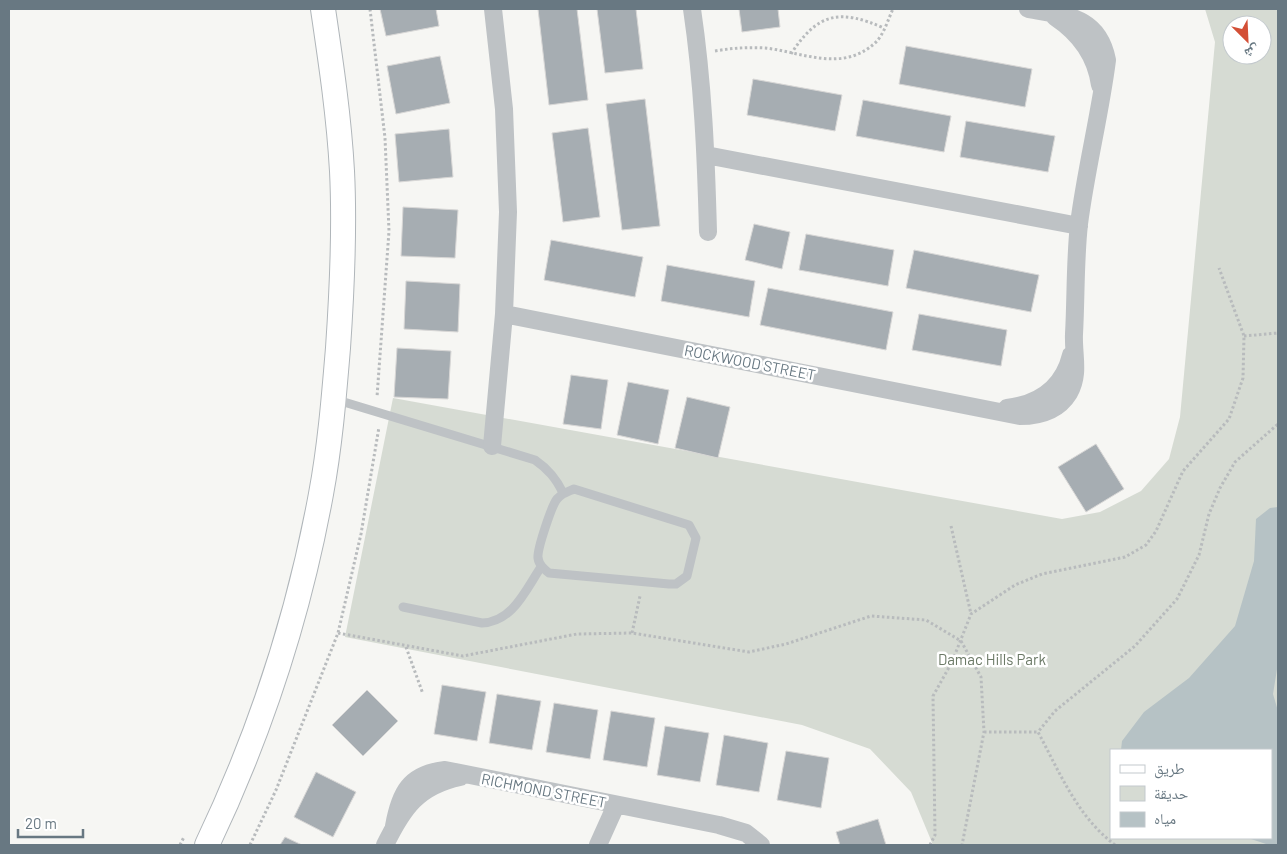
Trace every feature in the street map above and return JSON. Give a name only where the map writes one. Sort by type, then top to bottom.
[{"type":"street","points":[[207,845],[247,749],[278,666],[303,580],[321,492],[334,399],[340,314],[342,173],[338,118],[323,9]]},
{"type":"street","points":[[492,446],[504,314],[508,212],[504,109],[493,9]]},
{"type":"street","points":[[692,9],[698,54],[706,155],[708,232]]},
{"type":"street","name":"ROCKWOOD STREET","points":[[504,314],[1020,416],[1034,416],[1047,412],[1069,394],[1074,381],[1076,368],[1074,343],[1079,226],[1107,60],[1104,44],[1096,31],[1083,21],[1028,9]]},
{"type":"street","points":[[706,155],[1079,226]]},
{"type":"street","name":"RICHMOND STREET","points":[[385,845],[405,808],[424,791],[447,780],[473,776],[616,804],[746,833],[761,845]]},
{"type":"street","name":"RICHMOND STREET","points":[[598,845],[616,804]]},
{"type":"lane","points":[[334,399],[535,460],[547,468],[557,480],[563,493]]},
{"type":"lane","points":[[574,489],[585,491],[689,525],[696,538],[688,576],[676,584],[549,573],[542,567],[538,557],[555,500],[563,493],[574,489]]},
{"type":"lane","points":[[403,607],[482,622],[491,622],[508,614],[542,567]]},
{"type":"path","points":[[698,54],[749,47],[832,60],[855,55],[876,42],[893,9]]},
{"type":"path","points":[[791,54],[809,29],[828,18],[849,16],[884,28]]},
{"type":"path","points":[[971,614],[1015,585],[1042,574],[1125,557],[1146,545],[1156,531],[1183,471],[1229,419],[1243,378],[1244,336],[1219,268]]},
{"type":"path","points":[[1244,336],[1278,333]]},
{"type":"path","points":[[1038,732],[1055,710],[1135,646],[1177,599],[1199,554],[1209,514],[1220,488],[1235,462],[1278,424]]},
{"type":"path","points":[[930,845],[935,835],[933,696],[961,641],[971,614],[951,526]]},
{"type":"path","points":[[632,632],[643,582]]},
{"type":"path","points":[[338,633],[463,656],[577,634],[632,632],[749,652],[786,644],[871,616],[926,620],[961,641],[981,677],[984,732],[962,845]]},
{"type":"path","points":[[406,646],[423,694]]},
{"type":"path","points":[[984,732],[1038,732]]},
{"type":"path","points":[[1038,732],[1079,810],[1101,835],[1115,845]]},
{"type":"path","points":[[180,845],[188,829]]},
{"type":"green space","name":"Damac Hills Park","points":[[1205,9],[1278,9],[1278,845],[933,845],[911,792],[870,749],[802,725],[345,637],[393,398],[1062,519],[1100,512],[1141,491],[1169,459],[1180,417],[1215,42]]},
{"type":"water","points":[[1278,507],[1278,663],[1273,694],[1278,711],[1278,845],[1269,845],[1251,839],[1272,839],[1272,749],[1121,749],[1122,741],[1144,712],[1189,678],[1235,626],[1254,561],[1256,519],[1270,508]]},
{"type":"building","points":[[380,9],[436,9],[439,26],[386,36]]},
{"type":"building","points":[[538,9],[577,9],[588,100],[549,105]]},
{"type":"building","points":[[597,9],[636,9],[643,69],[605,73]]},
{"type":"building","points":[[739,9],[778,9],[780,27],[742,32]]},
{"type":"building","points":[[906,46],[1032,69],[1025,107],[899,84]]},
{"type":"building","points":[[440,56],[450,103],[396,114],[387,66]]},
{"type":"building","points":[[753,79],[842,95],[835,131],[747,115]]},
{"type":"building","points":[[645,99],[660,226],[622,230],[606,104]]},
{"type":"building","points":[[863,100],[951,116],[944,152],[856,136]]},
{"type":"building","points":[[966,121],[1055,136],[1048,172],[960,157]]},
{"type":"building","points":[[588,128],[600,217],[563,222],[552,133]]},
{"type":"building","points":[[449,129],[453,177],[399,182],[395,134]]},
{"type":"building","points":[[403,207],[458,210],[455,258],[401,256]]},
{"type":"building","points":[[754,224],[790,232],[782,269],[745,260]]},
{"type":"building","points":[[806,234],[894,250],[888,286],[799,270]]},
{"type":"building","points":[[551,240],[643,257],[635,297],[544,280]]},
{"type":"building","points":[[914,250],[1039,275],[1031,312],[906,288]]},
{"type":"building","points":[[667,265],[755,281],[749,317],[661,301]]},
{"type":"building","points":[[406,281],[460,284],[458,332],[404,329]]},
{"type":"building","points":[[768,288],[893,312],[886,350],[760,325]]},
{"type":"building","points":[[919,314],[1007,330],[1001,366],[912,350]]},
{"type":"building","points":[[397,348],[451,351],[448,399],[394,397]]},
{"type":"building","points":[[571,375],[608,380],[601,429],[563,424]]},
{"type":"building","points":[[628,382],[669,390],[658,444],[617,435]]},
{"type":"building","points":[[687,397],[730,407],[718,458],[675,448]]},
{"type":"building","points":[[1096,444],[1124,489],[1086,512],[1058,467]]},
{"type":"building","points":[[442,685],[486,692],[477,741],[434,734]]},
{"type":"building","points":[[367,690],[398,721],[363,756],[332,725]]},
{"type":"building","points":[[497,694],[541,701],[532,750],[489,743]]},
{"type":"building","points":[[554,703],[598,710],[590,759],[546,752]]},
{"type":"building","points":[[611,711],[655,718],[647,767],[603,760]]},
{"type":"building","points":[[665,726],[709,733],[700,782],[657,775]]},
{"type":"building","points":[[724,735],[768,743],[759,792],[716,785]]},
{"type":"building","points":[[786,751],[829,758],[821,808],[777,800]]},
{"type":"building","points":[[316,772],[356,792],[333,837],[294,817]]},
{"type":"building","points":[[878,819],[886,845],[840,845],[836,832]]},
{"type":"building","points":[[285,837],[302,845],[280,845]]}]
